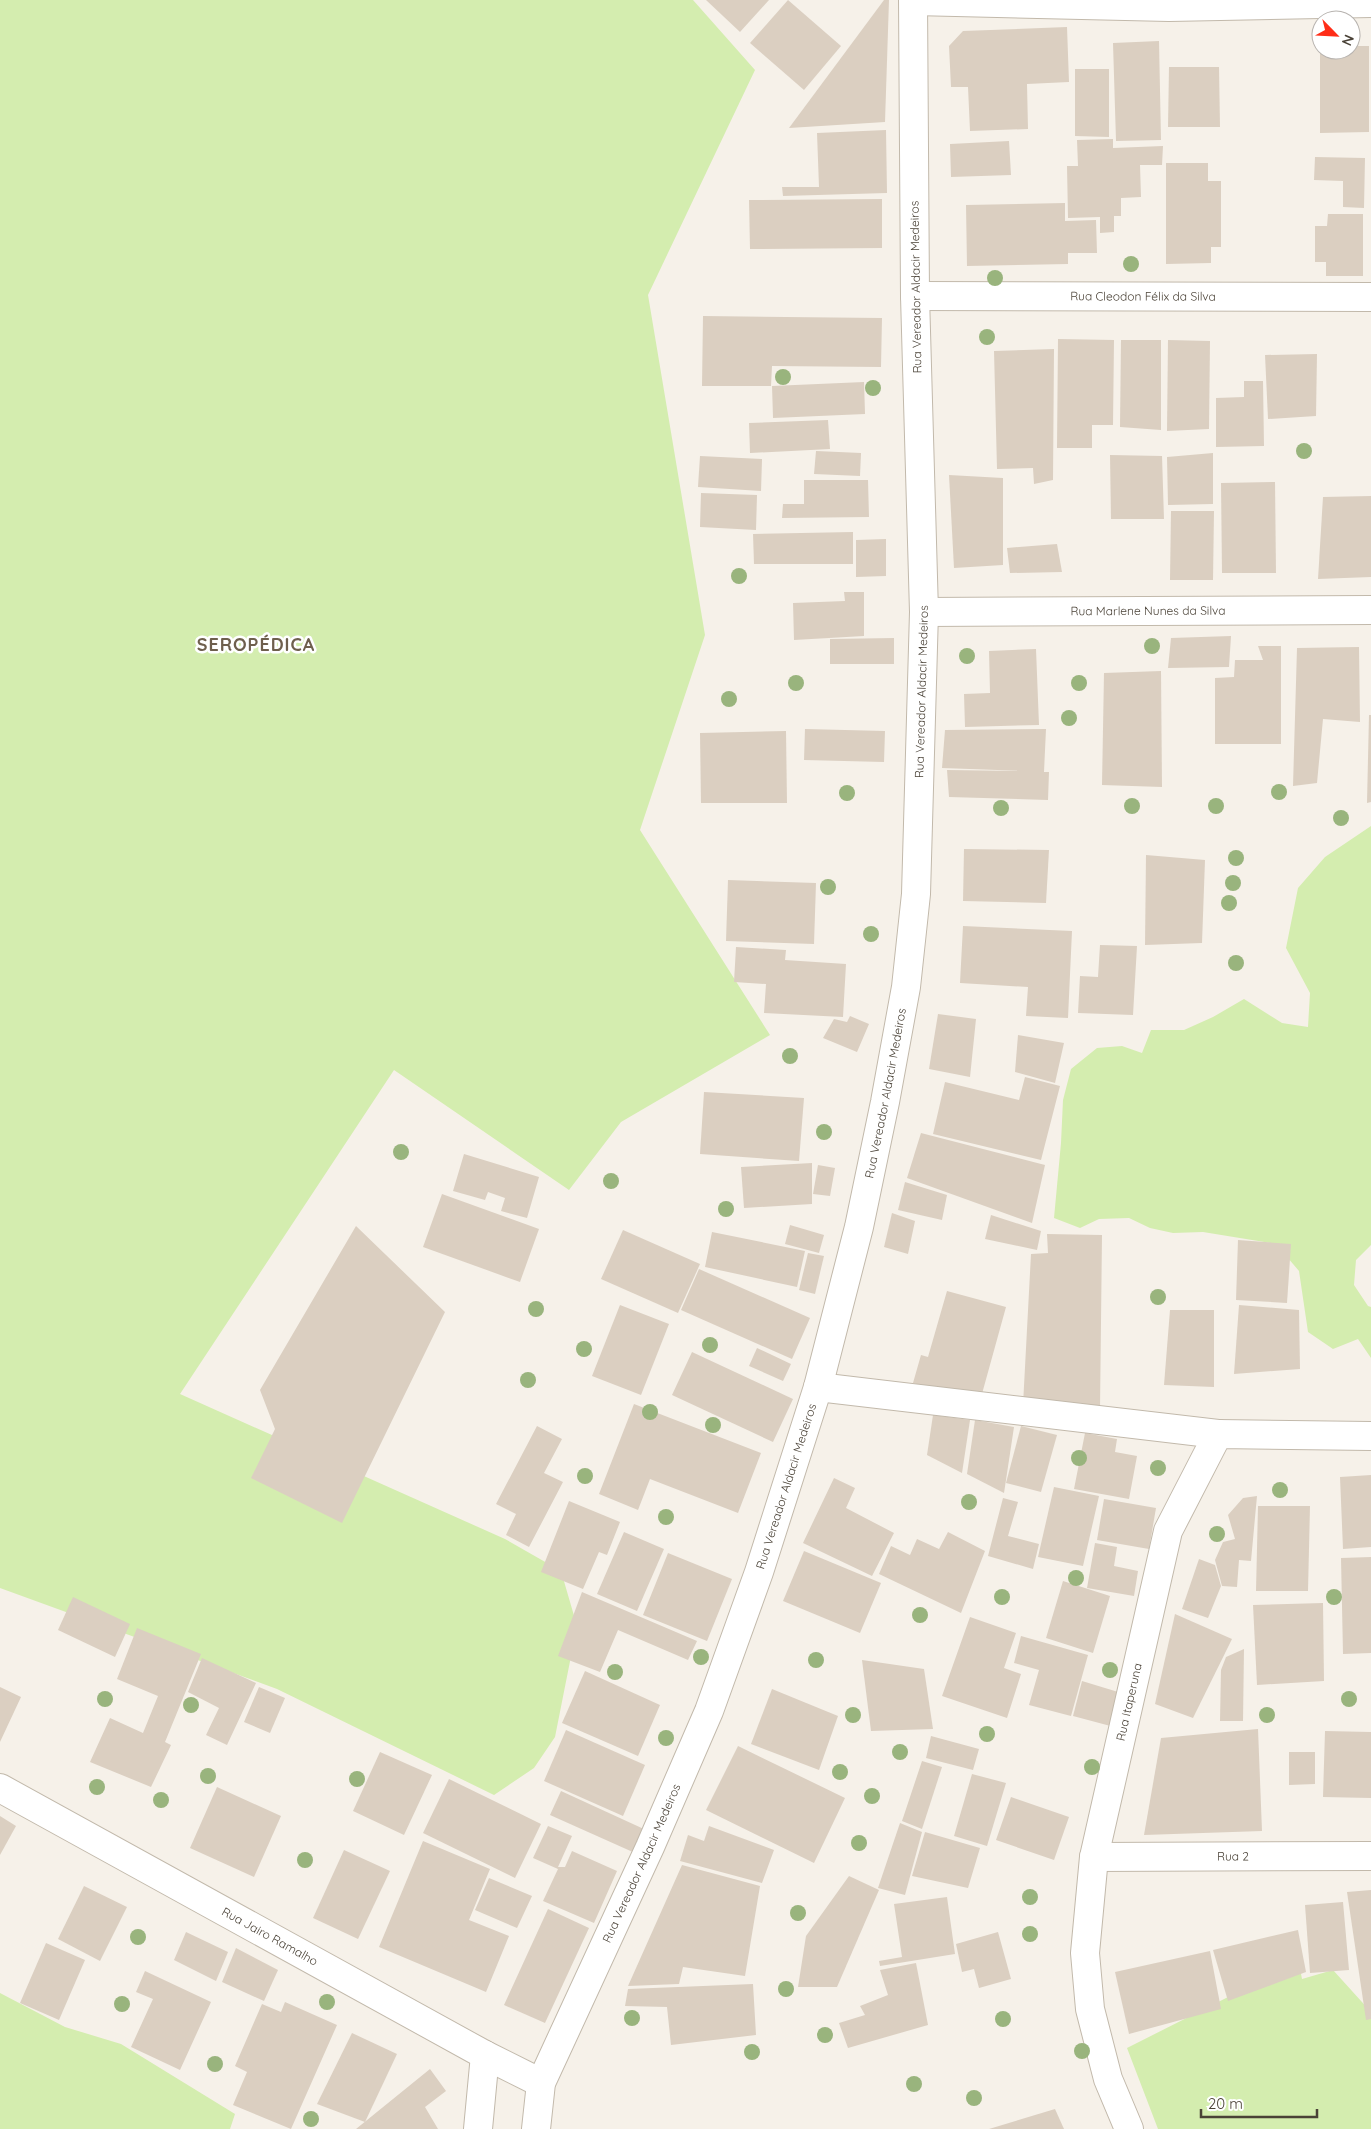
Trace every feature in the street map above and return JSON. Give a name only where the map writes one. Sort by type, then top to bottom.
[{"type":"street","points":[[913,1],[1172,4],[1371,3]]},
{"type":"street","name":"Rua Vereador Aldacir Medeiros","points":[[536,2129],[541,2083],[650,1846],[709,1711],[759,1572],[818,1387],[859,1227],[906,988],[916,894],[924,612],[915,296],[913,1]]},
{"type":"street","name":"Rua Cleodon Félix da Silva","points":[[915,296],[1371,296]]},
{"type":"street","name":"Rua Marlene Nunes da Silva","points":[[924,612],[1371,610]]},
{"type":"street","points":[[818,1387],[1218,1434],[1371,1436]]},
{"type":"street","name":"Rua Itaperuna","points":[[1129,2129],[1108,2078],[1090,2009],[1085,1953],[1094,1857],[1168,1532],[1218,1434]]},
{"type":"street","name":"Rua Jairo Ramalho","points":[[0,1788],[485,2055],[541,2083]]},
{"type":"street","name":"Rua 2","points":[[1094,1857],[1371,1856]]},
{"type":"street","points":[[478,2129],[485,2055]]},
{"type":"green space","points":[[0,0],[693,0],[755,70],[648,295],[705,635],[640,830],[770,1035],[621,1122],[569,1190],[394,1070],[180,1394],[505,1539],[561,1571],[577,1626],[555,1737],[534,1768],[494,1795],[277,1689],[0,1588]]},
{"type":"green space","points":[[1371,826],[1371,1245],[1356,1260],[1354,1285],[1368,1306],[1371,1307],[1371,1358],[1358,1339],[1333,1349],[1308,1332],[1299,1271],[1276,1244],[1203,1232],[1173,1233],[1150,1228],[1129,1218],[1099,1219],[1080,1228],[1054,1218],[1063,1100],[1071,1069],[1097,1048],[1122,1046],[1142,1053],[1151,1030],[1184,1030],[1213,1017],[1244,999],[1282,1023],[1308,1027],[1310,993],[1286,948],[1298,888],[1325,857]]},
{"type":"green space","points":[[1295,1943],[1302,1979],[1333,1970],[1371,2012],[1371,2129],[1158,2129],[1127,2048],[1238,1992]]},
{"type":"green space","points":[[0,1993],[65,2027],[121,2044],[235,2114],[230,2129],[0,2129]]},
{"type":"building","points":[[706,0],[769,0],[740,32]]},
{"type":"building","points":[[788,0],[841,46],[804,90],[750,43]]},
{"type":"building","points":[[884,0],[889,0],[885,122],[789,128]]},
{"type":"building","points":[[1067,27],[1069,82],[1027,84],[1028,129],[970,131],[968,87],[951,87],[949,46],[963,31]]},
{"type":"building","points":[[1159,41],[1161,140],[1116,141],[1113,43]]},
{"type":"building","points":[[1361,46],[1369,46],[1369,132],[1320,133],[1320,60],[1361,60]]},
{"type":"building","points":[[1169,67],[1219,67],[1220,127],[1168,127]]},
{"type":"building","points":[[1075,69],[1109,69],[1109,137],[1075,136]]},
{"type":"building","points":[[886,130],[887,193],[783,196],[782,187],[819,187],[817,133]]},
{"type":"building","points":[[1113,139],[1113,148],[1163,146],[1162,165],[1140,165],[1141,197],[1121,198],[1121,216],[1114,216],[1114,232],[1100,233],[1100,217],[1068,218],[1067,166],[1078,166],[1077,140]]},
{"type":"building","points":[[1009,141],[1011,175],[951,177],[950,144]]},
{"type":"building","points":[[1315,157],[1365,158],[1364,208],[1343,207],[1343,181],[1314,180]]},
{"type":"building","points":[[1166,163],[1208,163],[1208,181],[1221,181],[1221,247],[1211,247],[1211,263],[1166,264]]},
{"type":"building","points":[[882,199],[882,248],[750,249],[749,200]]},
{"type":"building","points":[[1065,203],[1065,221],[1096,220],[1097,253],[1068,253],[1068,264],[967,266],[966,205]]},
{"type":"building","points":[[1328,214],[1363,214],[1363,276],[1326,276],[1326,262],[1315,262],[1315,226],[1327,226]]},
{"type":"building","points":[[703,316],[882,318],[881,367],[772,366],[771,386],[702,386]]},
{"type":"building","points":[[1058,339],[1114,340],[1113,425],[1092,425],[1092,448],[1057,448]]},
{"type":"building","points":[[1121,340],[1161,340],[1161,430],[1120,427]]},
{"type":"building","points":[[1168,340],[1210,341],[1209,429],[1167,431]]},
{"type":"building","points":[[1054,349],[1053,480],[1034,484],[1033,468],[997,469],[994,351]]},
{"type":"building","points":[[1317,354],[1316,416],[1268,419],[1265,355]]},
{"type":"building","points":[[1244,381],[1263,381],[1264,446],[1216,447],[1216,398],[1244,397]]},
{"type":"building","points":[[864,382],[865,414],[773,418],[772,386]]},
{"type":"building","points":[[828,420],[830,449],[750,453],[749,423]]},
{"type":"building","points":[[816,451],[861,453],[860,476],[814,474]]},
{"type":"building","points":[[1213,453],[1213,504],[1168,505],[1167,457]]},
{"type":"building","points":[[1110,455],[1162,456],[1164,519],[1111,519]]},
{"type":"building","points":[[700,456],[762,459],[761,491],[698,487]]},
{"type":"building","points":[[949,475],[1003,478],[1003,565],[954,568]]},
{"type":"building","points":[[804,480],[868,480],[869,517],[782,518],[783,504],[804,504]]},
{"type":"building","points":[[1275,482],[1276,573],[1222,573],[1221,483]]},
{"type":"building","points":[[701,493],[757,495],[756,530],[700,527]]},
{"type":"building","points":[[1371,496],[1371,577],[1318,579],[1323,497]]},
{"type":"building","points":[[1171,511],[1214,511],[1213,580],[1170,580]]},
{"type":"building","points":[[853,532],[853,564],[754,564],[753,534]]},
{"type":"building","points":[[886,539],[886,576],[856,577],[856,540]]},
{"type":"building","points":[[1057,544],[1062,572],[1010,573],[1007,548]]},
{"type":"building","points":[[844,592],[864,592],[864,636],[794,640],[793,603],[845,601]]},
{"type":"building","points":[[1231,636],[1229,667],[1168,668],[1171,638]]},
{"type":"building","points":[[894,638],[894,664],[830,664],[830,639]]},
{"type":"building","points":[[1258,646],[1281,646],[1281,744],[1215,744],[1215,678],[1234,677],[1235,660],[1263,660]]},
{"type":"building","points":[[1359,647],[1360,722],[1323,719],[1317,783],[1293,786],[1297,648]]},
{"type":"building","points":[[1036,649],[1039,725],[965,727],[964,694],[990,693],[989,651]]},
{"type":"building","points":[[1161,671],[1162,787],[1102,785],[1104,673]]},
{"type":"building","points":[[1369,715],[1371,715],[1371,802],[1367,803]]},
{"type":"building","points":[[805,729],[885,731],[884,762],[804,760]]},
{"type":"building","points":[[1046,729],[1044,772],[1049,772],[1048,800],[949,797],[947,770],[1026,771],[942,768],[945,730]]},
{"type":"building","points":[[786,731],[787,803],[701,803],[700,733]]},
{"type":"building","points":[[964,849],[1049,850],[1046,903],[963,901]]},
{"type":"building","points":[[1146,855],[1205,860],[1202,943],[1145,945]]},
{"type":"building","points":[[728,880],[816,883],[814,944],[726,941]]},
{"type":"building","points":[[963,926],[1072,931],[1068,1018],[1026,1016],[1028,987],[960,983]]},
{"type":"building","points":[[1100,945],[1137,946],[1133,1015],[1078,1013],[1080,976],[1098,977]]},
{"type":"building","points":[[736,947],[786,950],[785,960],[846,964],[843,1017],[764,1013],[766,984],[734,982]]},
{"type":"building","points":[[938,1014],[976,1019],[970,1077],[929,1069]]},
{"type":"building","points":[[850,1016],[869,1024],[857,1052],[823,1038],[834,1019],[847,1022]]},
{"type":"building","points":[[1018,1035],[1064,1043],[1055,1083],[1015,1072]]},
{"type":"building","points":[[1025,1077],[1060,1086],[1041,1160],[933,1134],[945,1082],[1019,1100]]},
{"type":"building","points":[[704,1092],[804,1098],[799,1161],[700,1154]]},
{"type":"building","points":[[921,1133],[1045,1165],[1032,1223],[907,1178]]},
{"type":"building","points":[[464,1154],[539,1177],[527,1218],[501,1211],[505,1198],[488,1192],[485,1200],[453,1191]]},
{"type":"building","points":[[812,1163],[812,1204],[744,1208],[741,1167]]},
{"type":"building","points":[[818,1165],[835,1168],[830,1196],[813,1194]]},
{"type":"building","points":[[905,1182],[947,1195],[942,1220],[898,1210]]},
{"type":"building","points":[[442,1194],[539,1229],[520,1282],[423,1247]]},
{"type":"building","points":[[892,1213],[915,1221],[908,1254],[884,1247]]},
{"type":"building","points":[[991,1215],[1041,1231],[1037,1250],[985,1239]]},
{"type":"building","points":[[790,1225],[824,1235],[819,1253],[785,1244]]},
{"type":"building","points":[[356,1226],[445,1312],[342,1523],[251,1478],[275,1429],[260,1390]]},
{"type":"building","points":[[623,1230],[700,1264],[678,1313],[601,1279]]},
{"type":"building","points":[[712,1232],[805,1251],[797,1287],[705,1267]]},
{"type":"building","points":[[1047,1234],[1102,1235],[1100,1410],[1023,1405],[1031,1254],[1048,1253]]},
{"type":"building","points":[[1238,1240],[1291,1244],[1287,1303],[1236,1300]]},
{"type":"building","points":[[808,1253],[824,1256],[815,1294],[799,1290]]},
{"type":"building","points":[[699,1269],[810,1318],[792,1359],[681,1310]]},
{"type":"building","points":[[947,1291],[1006,1307],[980,1401],[913,1383],[921,1355],[928,1357]]},
{"type":"building","points":[[620,1305],[669,1324],[641,1395],[592,1376]]},
{"type":"building","points":[[1239,1305],[1299,1310],[1300,1369],[1234,1374]]},
{"type":"building","points":[[1170,1310],[1214,1310],[1214,1387],[1164,1385]]},
{"type":"building","points":[[757,1348],[791,1364],[783,1381],[749,1366]]},
{"type":"building","points":[[692,1352],[793,1399],[773,1442],[672,1395]]},
{"type":"building","points":[[634,1404],[761,1453],[738,1513],[650,1479],[638,1510],[599,1494]]},
{"type":"building","points":[[933,1415],[970,1420],[962,1473],[927,1455]]},
{"type":"building","points":[[975,1420],[1014,1427],[1004,1493],[967,1474]]},
{"type":"building","points":[[537,1426],[562,1439],[544,1473],[563,1482],[529,1547],[506,1535],[516,1514],[496,1504]]},
{"type":"building","points":[[1021,1426],[1057,1435],[1041,1492],[1006,1483]]},
{"type":"building","points":[[1085,1433],[1117,1439],[1115,1452],[1137,1456],[1129,1499],[1074,1489]]},
{"type":"building","points":[[1371,1475],[1371,1547],[1343,1549],[1340,1477]]},
{"type":"building","points":[[834,1478],[855,1488],[846,1508],[894,1533],[872,1576],[803,1543]]},
{"type":"building","points":[[1054,1487],[1099,1496],[1083,1566],[1038,1557]]},
{"type":"building","points":[[1257,1496],[1251,1561],[1239,1560],[1237,1587],[1222,1586],[1215,1560],[1223,1542],[1235,1539],[1228,1515],[1243,1498]]},
{"type":"building","points":[[1003,1498],[1018,1502],[1008,1536],[1039,1544],[1033,1569],[988,1556]]},
{"type":"building","points":[[1104,1499],[1156,1508],[1149,1549],[1097,1540]]},
{"type":"building","points":[[569,1501],[620,1522],[607,1555],[599,1552],[583,1589],[541,1572]]},
{"type":"building","points":[[1258,1506],[1310,1506],[1308,1591],[1256,1591]]},
{"type":"building","points":[[624,1532],[664,1549],[637,1611],[597,1594]]},
{"type":"building","points":[[948,1532],[985,1551],[961,1613],[879,1574],[891,1546],[910,1555],[917,1539],[939,1549]]},
{"type":"building","points":[[1095,1543],[1117,1547],[1114,1566],[1138,1571],[1134,1596],[1087,1588]]},
{"type":"building","points":[[804,1551],[881,1583],[860,1633],[783,1601]]},
{"type":"building","points":[[668,1553],[732,1579],[707,1641],[643,1615]]},
{"type":"building","points":[[1371,1557],[1371,1653],[1343,1654],[1341,1558]]},
{"type":"building","points":[[1199,1559],[1215,1565],[1221,1586],[1208,1618],[1182,1609]]},
{"type":"building","points":[[1063,1581],[1110,1596],[1093,1653],[1046,1638]]},
{"type":"building","points":[[582,1592],[697,1641],[688,1660],[618,1630],[600,1672],[558,1656]]},
{"type":"building","points":[[73,1597],[130,1624],[115,1657],[58,1630]]},
{"type":"building","points":[[1323,1603],[1324,1681],[1257,1685],[1253,1605]]},
{"type":"building","points":[[1175,1614],[1232,1639],[1193,1718],[1155,1704]]},
{"type":"building","points":[[970,1617],[1016,1633],[1004,1668],[1021,1674],[1007,1718],[942,1696]]},
{"type":"building","points":[[137,1628],[201,1654],[165,1742],[171,1745],[151,1787],[90,1762],[110,1718],[143,1733],[158,1696],[117,1679]]},
{"type":"building","points":[[1021,1636],[1088,1655],[1071,1716],[1029,1705],[1039,1670],[1014,1663]]},
{"type":"building","points":[[1244,1649],[1243,1721],[1220,1721],[1221,1670],[1226,1657]]},
{"type":"building","points":[[202,1658],[256,1683],[227,1745],[206,1735],[219,1708],[188,1692]]},
{"type":"building","points":[[862,1660],[924,1669],[933,1729],[871,1731]]},
{"type":"building","points":[[585,1671],[660,1705],[638,1756],[562,1723]]},
{"type":"building","points":[[1082,1681],[1128,1695],[1118,1728],[1073,1716]]},
{"type":"building","points":[[0,1687],[21,1697],[0,1742]]},
{"type":"building","points":[[259,1687],[285,1698],[270,1733],[244,1722]]},
{"type":"building","points":[[772,1689],[838,1716],[819,1770],[751,1744]]},
{"type":"building","points":[[1258,1729],[1262,1831],[1144,1835],[1161,1738]]},
{"type":"building","points":[[566,1730],[645,1765],[623,1816],[544,1781]]},
{"type":"building","points":[[1325,1731],[1371,1732],[1371,1798],[1323,1797]]},
{"type":"building","points":[[931,1736],[979,1749],[973,1770],[926,1758]]},
{"type":"building","points":[[738,1746],[845,1798],[814,1863],[706,1810]]},
{"type":"building","points":[[380,1752],[432,1775],[404,1835],[353,1811]]},
{"type":"building","points":[[1289,1752],[1315,1752],[1315,1784],[1289,1785]]},
{"type":"building","points":[[922,1761],[942,1767],[922,1829],[902,1821]]},
{"type":"building","points":[[972,1774],[1006,1783],[987,1846],[954,1836]]},
{"type":"building","points":[[449,1779],[541,1824],[515,1878],[423,1833]]},
{"type":"building","points":[[217,1787],[281,1816],[254,1877],[190,1848]]},
{"type":"building","points":[[561,1791],[646,1830],[635,1853],[550,1815]]},
{"type":"building","points":[[1011,1797],[1069,1817],[1054,1860],[996,1840]]},
{"type":"building","points":[[0,1816],[16,1826],[0,1855]]},
{"type":"building","points":[[900,1823],[922,1832],[905,1895],[878,1888]]},
{"type":"building","points":[[548,1826],[572,1836],[558,1867],[565,1867],[572,1851],[617,1871],[594,1923],[543,1901],[558,1869],[533,1858]]},
{"type":"building","points":[[709,1826],[774,1850],[762,1883],[680,1861],[688,1835],[704,1841]]},
{"type":"building","points":[[925,1832],[980,1848],[968,1888],[912,1876]]},
{"type":"building","points":[[423,1841],[490,1869],[469,1920],[509,1936],[486,1992],[379,1947]]},
{"type":"building","points":[[344,1850],[390,1871],[358,1939],[313,1918]]},
{"type":"building","points":[[682,1865],[760,1886],[745,1976],[683,1967],[679,1984],[628,1986]]},
{"type":"building","points":[[849,1876],[879,1890],[837,1987],[798,1987],[806,1936]]},
{"type":"building","points":[[489,1878],[532,1896],[517,1928],[475,1910]]},
{"type":"building","points":[[84,1886],[127,1907],[100,1961],[58,1939]]},
{"type":"building","points":[[1371,1890],[1371,2019],[1366,2020],[1347,1892]]},
{"type":"building","points":[[947,1897],[955,1954],[880,1966],[879,1961],[902,1957],[894,1904]]},
{"type":"building","points":[[1343,1902],[1349,1970],[1310,1973],[1305,1905]]},
{"type":"building","points":[[548,1909],[589,1928],[545,2023],[504,2005]]},
{"type":"building","points":[[1298,1930],[1306,1972],[1228,2001],[1213,1950]]},
{"type":"building","points":[[186,1932],[228,1952],[216,1981],[174,1960]]},
{"type":"building","points":[[998,1932],[1011,1979],[979,1988],[974,1969],[962,1972],[956,1944]]},
{"type":"building","points":[[46,1943],[85,1960],[59,2020],[20,2003]]},
{"type":"building","points":[[236,1948],[278,1970],[264,2001],[222,1982]]},
{"type":"building","points":[[1210,1951],[1221,2009],[1129,2034],[1115,1972]]},
{"type":"building","points":[[916,1963],[928,2025],[848,2048],[839,2023],[865,2015],[860,2006],[888,1995],[880,1970]]},
{"type":"building","points":[[145,1971],[211,2002],[180,2070],[131,2047],[153,1999],[136,1992]]},
{"type":"building","points":[[753,1984],[756,2035],[671,2045],[667,2007],[625,2006],[628,1989]]},
{"type":"building","points":[[285,2002],[337,2025],[291,2129],[233,2105],[247,2072],[235,2066],[262,2004],[281,2012]]},
{"type":"building","points":[[352,2033],[397,2054],[365,2122],[317,2104]]},
{"type":"building","points":[[430,2069],[446,2091],[425,2107],[438,2129],[356,2129]]},
{"type":"building","points":[[1055,2109],[1064,2129],[989,2129]]},
{"type":"district","name":"SEROPÉDICA","points":[[256,645]]}]
